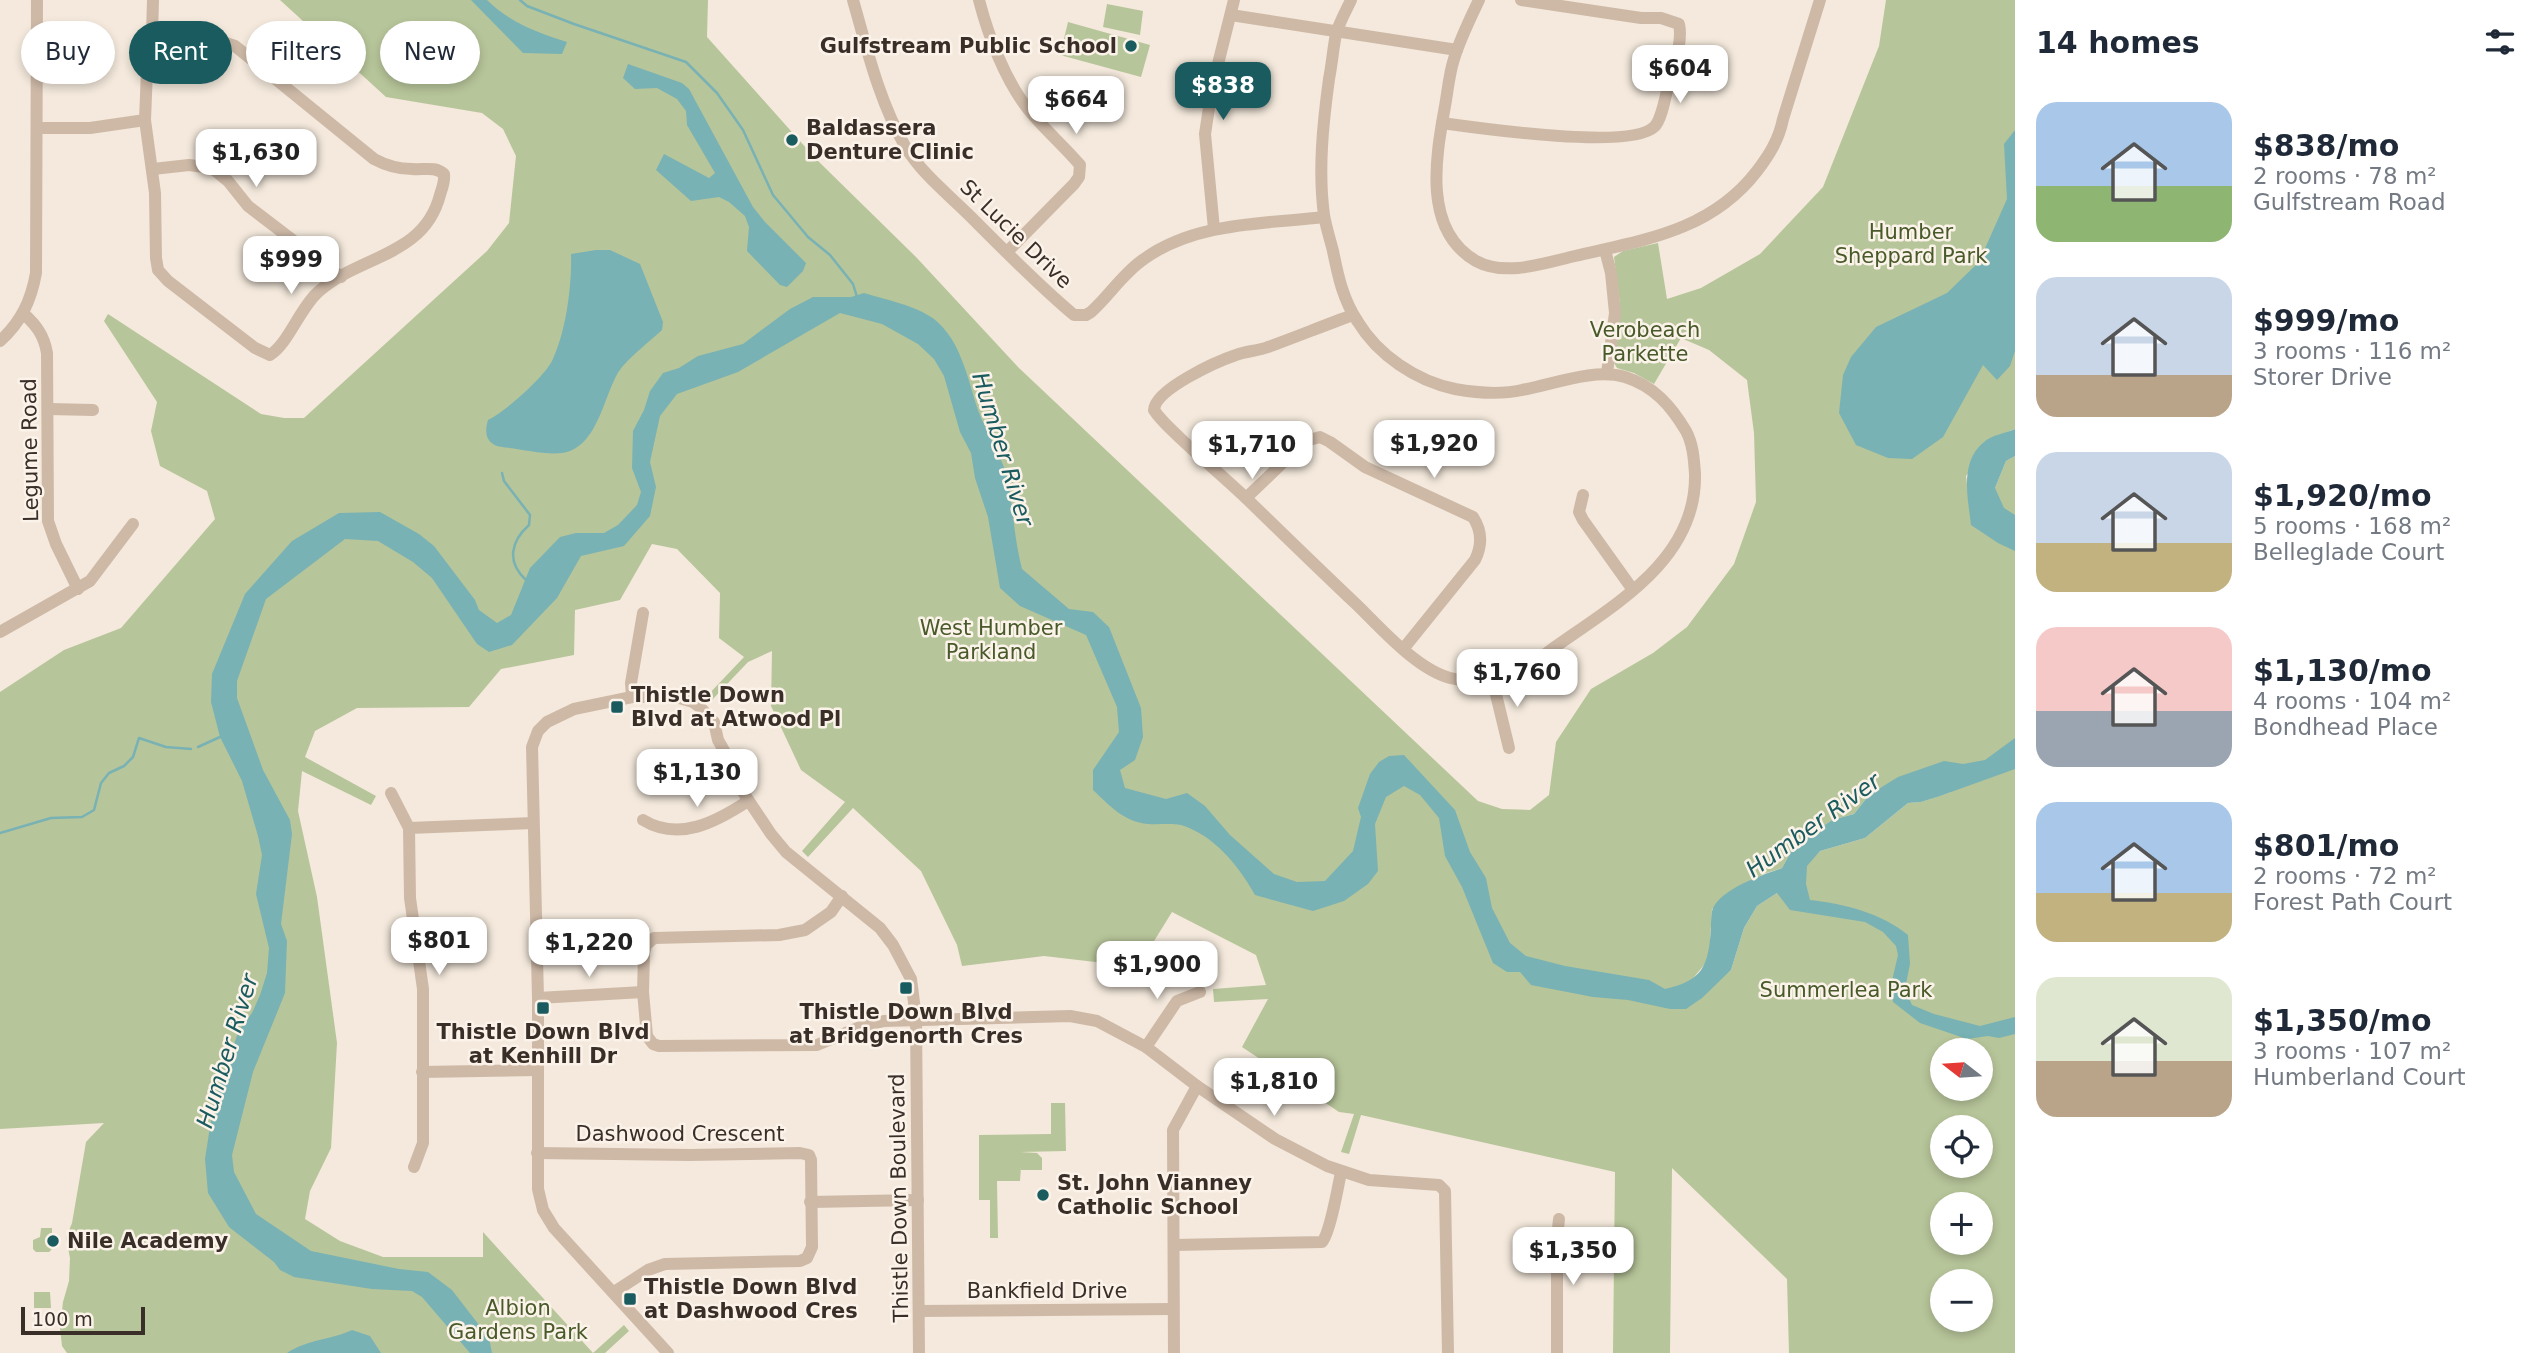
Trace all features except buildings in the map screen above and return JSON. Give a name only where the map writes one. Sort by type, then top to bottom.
[{"type":"street","points":[[0,341],[23,314],[36,273],[37,0]]},
{"type":"street","points":[[152,21],[153,0]]},
{"type":"street","name":"St Lucie Drive","points":[[853,0],[872,67],[906,147],[929,176],[1032,280],[1074,315],[1086,315],[1127,273],[1171,242],[1214,229],[1324,217]]},
{"type":"street","points":[[979,0],[985,24],[1021,98],[1038,121],[1080,165],[1081,170],[1074,184],[1007,252]]},
{"type":"street","points":[[1214,229],[1205,134],[1212,88],[1234,0]]},
{"type":"street","points":[[1351,0],[1336,32],[1323,116],[1324,217],[1339,283],[1353,315],[1369,338],[1386,354],[1410,371],[1449,388],[1495,394],[1607,373],[1632,379],[1663,398],[1689,436],[1694,460],[1693,503],[1684,529],[1665,560],[1633,590],[1537,660],[1514,672],[1480,681],[1460,680],[1439,674],[1425,666],[1157,416],[1155,405],[1177,385],[1210,365],[1238,354],[1261,350],[1353,315]]},
{"type":"street","points":[[1479,0],[1457,50],[1436,166],[1438,196],[1446,230],[1460,249],[1488,266],[1500,267],[1536,266],[1663,235],[1718,210],[1750,180],[1780,135],[1820,0]]},
{"type":"street","points":[[1442,123],[1548,137],[1568,137],[1634,135],[1647,132],[1659,121],[1678,47],[1681,31],[1679,24],[1661,18],[1640,18],[1521,0]]},
{"type":"street","points":[[1231,15],[1457,50]]},
{"type":"street","points":[[146,84],[145,120],[153,169],[158,270],[168,281],[255,348],[270,355],[279,348],[305,306],[319,291],[341,276],[395,250],[418,235],[435,213],[444,184],[444,174],[429,169],[390,166],[374,159],[232,45]]},
{"type":"street","points":[[37,128],[90,128],[145,120]]},
{"type":"street","points":[[153,169],[197,165],[217,171],[248,206],[341,276]]},
{"type":"street","points":[[1605,250],[1611,273],[1615,313],[1607,373]]},
{"type":"street","name":"Legume Road","points":[[23,314],[36,325],[45,341],[49,409],[48,521],[78,589]]},
{"type":"street","points":[[49,409],[93,410]]},
{"type":"street","points":[[1246,498],[1300,446],[1320,437],[1365,467],[1473,517],[1478,523],[1480,543],[1475,561],[1404,648]]},
{"type":"street","points":[[1583,495],[1579,512],[1581,517],[1633,590]]},
{"type":"street","points":[[0,632],[90,581],[133,524]]},
{"type":"street","points":[[632,697],[631,683],[643,613]]},
{"type":"street","points":[[1492,678],[1509,748]]},
{"type":"street","name":"Thistle Down Boulevard","points":[[668,1353],[548,1220],[539,1200],[538,999],[532,747],[538,731],[561,714],[618,698],[632,697],[686,699],[709,713],[738,786],[760,820],[786,852],[880,928],[911,979],[916,1018],[919,1353]]},
{"type":"street","points":[[391,793],[409,828],[410,898],[423,982],[423,1143],[414,1167]]},
{"type":"street","points":[[643,820],[657,828],[690,828],[716,820],[748,801]]},
{"type":"street","points":[[409,828],[533,823]]},
{"type":"street","points":[[842,897],[831,912],[805,930],[779,934],[654,938],[646,945],[644,953],[643,992],[647,1036],[653,1044],[659,1046],[817,1045],[872,1023],[916,1018],[1085,1017],[1097,1021],[1146,1047],[1197,1086],[1275,1139],[1341,1172],[1369,1180],[1428,1183],[1438,1185],[1445,1191],[1448,1353]]},
{"type":"street","points":[[538,999],[643,992]]},
{"type":"street","points":[[1146,1047],[1177,1002],[1200,992]]},
{"type":"street","points":[[422,1072],[537,1070]]},
{"type":"street","points":[[1174,1353],[1173,1130],[1197,1086]]},
{"type":"street","name":"Dashwood Crescent","points":[[537,1153],[809,1154],[812,1247],[807,1258],[800,1261],[665,1264],[648,1270],[614,1292]]},
{"type":"street","points":[[1174,1245],[1322,1242],[1329,1235],[1341,1172]]},
{"type":"street","points":[[810,1202],[918,1200]]},
{"type":"street","points":[[1557,1353],[1559,1219]]},
{"type":"street","name":"Bankfield Drive","points":[[920,1311],[1173,1309]]},
{"type":"green space","name":"West Humber Parkland","points":[[280,0],[708,0],[707,37],[815,158],[916,257],[1019,368],[1478,801],[1502,809],[1530,810],[1549,795],[1556,742],[1591,689],[1653,653],[1687,627],[1734,564],[1756,502],[1754,433],[1747,380],[1709,350],[1681,338],[1654,384],[1634,373],[1617,368],[1612,359],[1620,304],[1614,257],[1623,251],[1658,243],[1667,299],[1701,288],[1760,254],[1823,187],[1879,46],[1886,0],[2015,0],[2015,429],[1992,438],[1966,476],[1972,524],[1995,488],[2006,461],[2015,456],[2015,1353],[1789,1353],[1787,1279],[1672,1168],[1670,1353],[1613,1353],[1615,1172],[1361,1115],[1349,1154],[1341,1152],[1354,1114],[1339,1112],[1242,1047],[1268,999],[1214,1002],[1213,989],[1266,985],[1256,955],[1172,912],[1138,967],[1044,956],[962,966],[957,945],[921,871],[853,808],[808,857],[802,851],[845,802],[801,770],[771,706],[772,651],[748,662],[711,701],[707,696],[744,657],[719,638],[720,593],[677,549],[652,544],[620,600],[575,610],[574,655],[501,669],[469,707],[357,708],[315,731],[305,757],[376,796],[371,805],[302,771],[298,811],[317,897],[337,1043],[331,1148],[310,1191],[305,1219],[340,1241],[383,1257],[483,1257],[483,1232],[593,1353],[67,1353],[62,1346],[60,1328],[69,1281],[70,1258],[66,1238],[72,1223],[86,1142],[104,1123],[0,1129],[0,692],[64,650],[121,628],[215,519],[207,491],[160,466],[151,431],[157,402],[104,321],[108,314],[261,414],[304,418],[487,251],[509,223],[516,156],[503,129],[482,113],[386,97],[366,79],[366,21],[303,21]],"holes":[[[1951,792],[1921,802],[1908,803],[1865,838],[1820,851],[1777,893],[1757,906],[1744,928],[1731,970],[1716,983],[1689,983],[1709,959],[1712,909],[1763,874],[1782,868],[1794,846],[1832,820],[1854,814],[1869,795]]]},
{"type":"green space","points":[[1107,4],[1143,11],[1140,35],[1103,27]]},
{"type":"green space","points":[[1068,22],[1150,45],[1141,77],[1060,55]]},
{"type":"green space","points":[[1051,1103],[1065,1103],[1066,1151],[1020,1152],[1037,1153],[1042,1158],[1042,1170],[1021,1170],[1021,1167],[1020,1181],[997,1181],[998,1238],[990,1238],[990,1200],[979,1200],[979,1135],[1051,1134]]},
{"type":"green space","points":[[41,1228],[52,1228],[52,1249],[49,1252],[36,1252],[33,1249],[33,1240],[40,1237]]},
{"type":"green space","points":[[34,1292],[50,1292],[51,1308],[34,1308]]},
{"type":"green space","name":"Albion Gardens Park","points":[[624,1325],[629,1331],[605,1353],[593,1353]]},
{"type":"water","points":[[471,0],[487,0],[524,26],[567,42],[562,54],[523,53]]},
{"type":"water","points":[[628,64],[682,83],[689,89],[753,207],[806,263],[803,271],[787,287],[780,285],[747,251],[749,227],[745,216],[719,197],[691,201],[656,170],[664,154],[709,178],[715,173],[687,125],[686,111],[677,99],[657,88],[635,89],[623,78]]},
{"type":"water","points":[[2015,130],[2015,351],[2010,366],[1997,380],[1983,365],[1943,437],[1912,459],[1888,458],[1856,445],[1839,413],[1843,375],[1851,357],[1876,327],[1947,293],[1979,262],[2007,199],[2004,144]]},
{"type":"water","points":[[610,250],[640,264],[663,322],[662,330],[622,367],[593,429],[575,449],[548,453],[492,444],[486,434],[488,420],[533,385],[552,361],[557,349],[567,309],[571,254]]},
{"type":"water","points":[[864,293],[909,306],[934,319],[951,338],[962,361],[978,410],[1007,475],[1022,569],[1069,609],[1093,612],[1109,627],[1141,708],[1143,737],[1135,760],[1120,770],[1125,788],[1166,799],[1187,793],[1205,806],[1230,835],[1274,874],[1297,882],[1325,881],[1353,851],[1361,817],[1358,808],[1370,774],[1379,762],[1389,756],[1404,755],[1455,810],[1470,852],[1486,878],[1492,908],[1510,943],[1526,956],[1565,966],[1649,980],[1665,989],[1688,981],[1701,970],[1708,953],[1713,908],[1725,894],[1744,883],[1782,868],[1794,846],[1832,820],[1854,814],[1869,795],[1898,777],[1944,761],[1963,764],[1985,760],[2015,738],[2015,769],[1940,796],[1908,803],[1865,838],[1820,851],[1807,866],[1806,884],[1810,900],[1874,915],[1908,935],[1910,964],[1905,989],[1912,1005],[1934,1014],[1980,1026],[2015,1017],[2015,1034],[1999,1038],[1964,1038],[1920,1023],[1893,1002],[1891,985],[1898,955],[1896,946],[1883,932],[1865,922],[1790,910],[1777,893],[1757,906],[1744,928],[1731,970],[1702,998],[1686,1009],[1670,1009],[1531,985],[1520,972],[1507,972],[1493,963],[1462,887],[1445,856],[1439,818],[1420,795],[1404,786],[1386,797],[1375,824],[1378,871],[1368,884],[1344,901],[1313,911],[1255,895],[1224,853],[1193,830],[1177,824],[1139,823],[1124,816],[1093,790],[1093,770],[1119,732],[1117,707],[1086,635],[1020,606],[1000,588],[988,517],[975,478],[971,453],[960,432],[944,376],[934,359],[918,344],[882,324],[840,313],[738,372],[677,394],[660,416],[650,462],[656,487],[650,516],[624,546],[581,556],[557,598],[512,645],[489,652],[477,644],[432,578],[413,562],[378,541],[345,539],[266,599],[237,681],[237,698],[263,770],[290,820],[292,834],[281,924],[287,941],[285,993],[253,1072],[232,1155],[234,1172],[256,1214],[311,1251],[399,1269],[428,1272],[452,1290],[489,1338],[492,1353],[470,1353],[422,1297],[412,1291],[372,1289],[294,1277],[280,1270],[274,1262],[229,1227],[208,1193],[205,1159],[214,1101],[239,1030],[252,1013],[260,995],[267,973],[269,948],[256,894],[262,855],[258,836],[242,781],[220,737],[211,702],[212,674],[245,594],[292,541],[339,513],[380,512],[419,534],[434,546],[475,600],[479,610],[497,623],[511,615],[530,568],[560,537],[576,533],[604,533],[618,525],[637,505],[641,492],[632,468],[633,431],[650,391],[663,373],[679,368],[698,356],[743,344],[790,309],[813,297],[851,297]]},
{"type":"water","points":[[2015,429],[2015,456],[2006,461],[1995,488],[2004,508],[2015,515],[2015,551],[1971,525],[1967,481],[1968,470],[1976,450],[1991,438]]},
{"type":"water","points":[[352,1330],[370,1336],[381,1353],[287,1353],[303,1345]]},
{"type":"waterway","points":[[520,0],[527,6],[574,24],[686,62],[717,93],[743,130],[773,195],[808,237],[830,255],[853,284],[857,297]]},
{"type":"waterway","points":[[502,473],[504,481],[530,515],[529,525],[518,538],[513,552],[516,566],[526,580]]},
{"type":"waterway","points":[[198,747],[220,737]]},
{"type":"waterway","points":[[0,833],[51,818],[82,817],[94,810],[101,783],[109,773],[124,766],[133,757],[139,738],[166,747],[191,749]]},
{"type":"place","name":"Gulfstream Public School","points":[[1131,46]]},
{"type":"place","name":"Baldassera Denture Clinic","points":[[792,140]]},
{"type":"place","name":"Thistle Down Blvd at Atwood Pl","points":[[617,707]]},
{"type":"place","name":"Thistle Down Blvd at Bridgenorth Cres","points":[[906,988]]},
{"type":"place","name":"Thistle Down Blvd at Kenhill Dr","points":[[543,1008]]},
{"type":"place","name":"St. John Vianney Catholic School","points":[[1043,1195]]},
{"type":"place","name":"Nile Academy","points":[[53,1241]]},
{"type":"place","name":"Thistle Down Blvd at Dashwood Cres","points":[[630,1299]]},
{"type":"park label","name":"Humber Sheppard Park","points":[[1911,244]]},
{"type":"park label","name":"Verobeach Parkette","points":[[1645,342]]},
{"type":"park label","name":"Summerlea Park","points":[[1846,990]]},
{"type":"water label","name":"Humber River","points":[[1003,449]]},
{"type":"water label","name":"Humber River","points":[[1813,825]]},
{"type":"water label","name":"Humber River","points":[[227,1051]]}]
